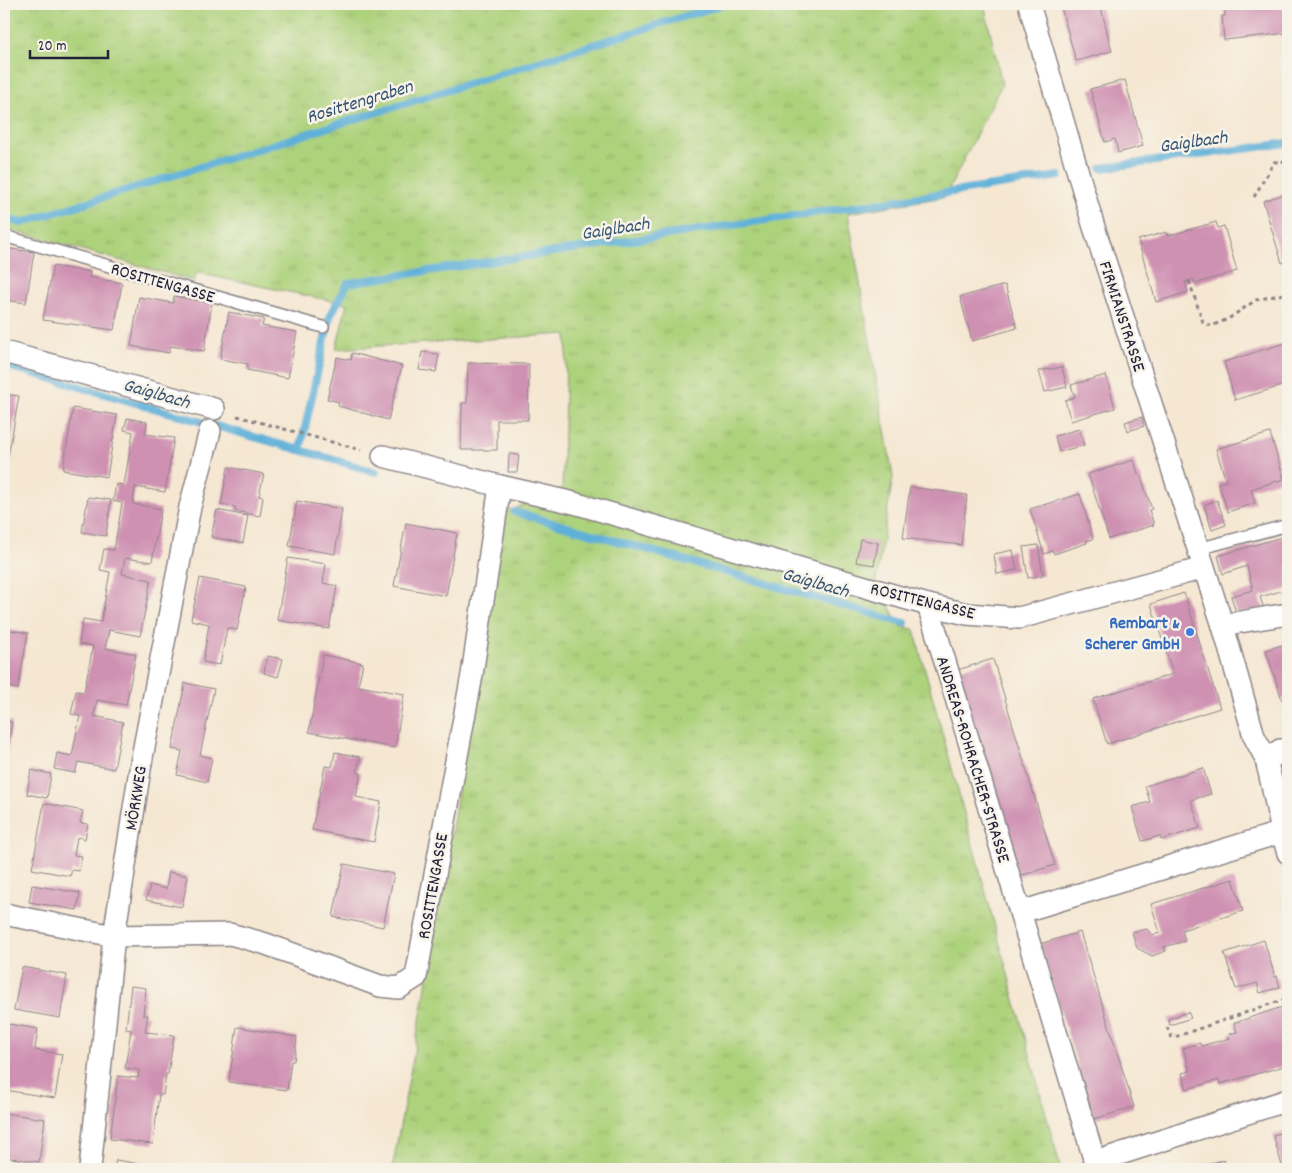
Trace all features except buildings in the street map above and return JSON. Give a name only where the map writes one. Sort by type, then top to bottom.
[{"type":"street","name":"FIRMIANSTRASSE","points":[[1029,4],[1093,224],[1223,626],[1254,736],[1267,762],[1288,853]]},
{"type":"street","points":[[4,352],[214,410]]},
{"type":"street","name":"MÖRKWEG","points":[[90,1169],[114,936],[144,744],[190,507],[210,431]]},
{"type":"street","name":"ROSITTENGASSE","points":[[384,456],[574,503],[928,605],[967,614],[1019,618],[1201,559]]},
{"type":"street","name":"ROSITTENGASSE","points":[[4,914],[114,936],[230,934],[266,944],[380,986],[399,988],[416,977],[472,675],[500,486]]},
{"type":"street","name":"ANDREAS-ROHRACHER-STRASSE","points":[[928,605],[1021,912],[1094,1166],[1288,1100]]},
{"type":"street","points":[[1223,626],[1288,614]]},
{"type":"street","points":[[1267,762],[1280,750],[1288,750]]},
{"type":"street","points":[[1021,912],[1282,832]]},
{"type":"lane","name":"ROSITTENGASSE","points":[[4,236],[322,327]]},
{"type":"lane","points":[[1201,559],[1288,525]]},
{"type":"path","points":[[1254,197],[1274,162],[1288,161]]},
{"type":"path","points":[[1189,281],[1203,322],[1211,326],[1228,319],[1256,300],[1288,293]]},
{"type":"path","points":[[214,410],[384,456]]},
{"type":"path","points":[[1167,1027],[1172,1038],[1288,998]]},
{"type":"green space","points":[[4,4],[984,4],[1002,84],[945,197],[848,213],[893,477],[876,582],[900,626],[914,629],[1061,1169],[392,1169],[423,1004],[504,513],[562,489],[567,334],[336,349],[347,304],[197,273],[194,281],[4,228]]},
{"type":"waterway","name":"Rosittengraben","points":[[4,218],[21,223],[724,4]]},
{"type":"waterway","name":"Gaiglbach","points":[[1102,168],[1288,143]]},
{"type":"waterway","name":"Gaiglbach","points":[[300,450],[330,316],[348,283],[1059,176]]},
{"type":"waterway","name":"Gaiglbach","points":[[4,365],[376,472]]},
{"type":"waterway","name":"Gaiglbach","points":[[515,512],[905,623]]},
{"type":"place","name":"Rembart & Scherer GmbH","points":[[1190,632]]}]
